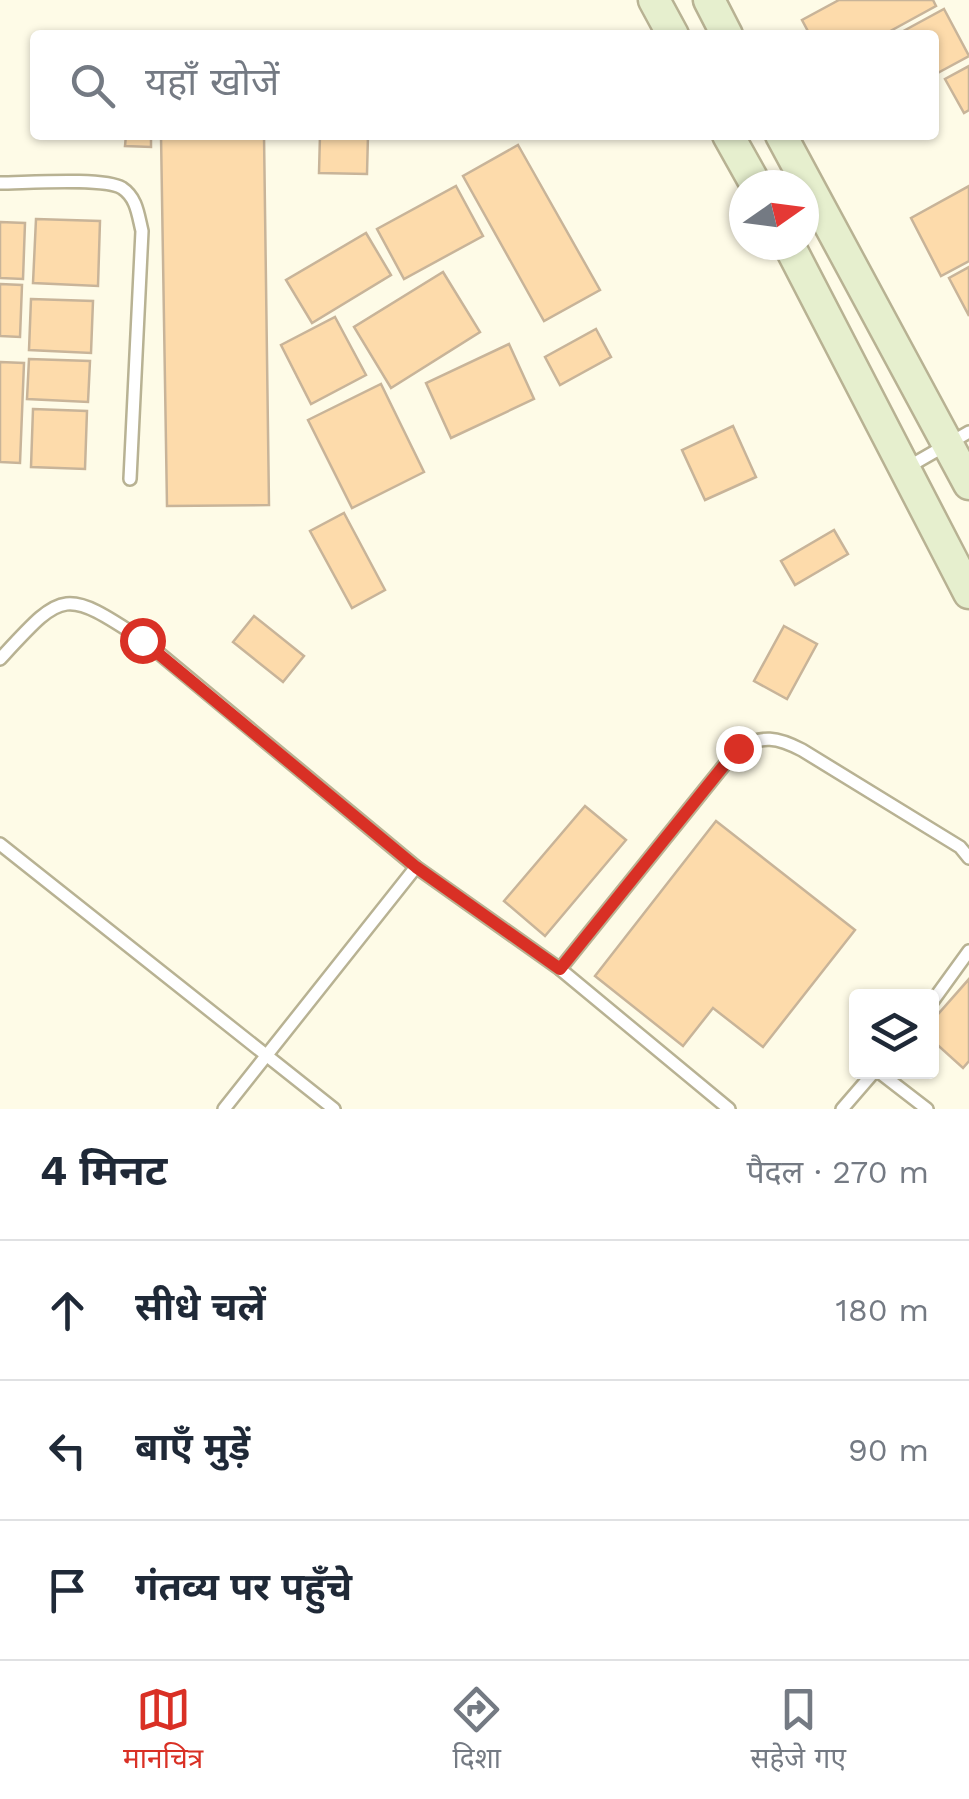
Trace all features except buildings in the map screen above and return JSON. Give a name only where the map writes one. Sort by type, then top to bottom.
[{"type":"main road","points":[[654,0],[671,30]]},
{"type":"main road","points":[[708,0],[724,30]]},
{"type":"main road","points":[[731,140],[748,170]]},
{"type":"main road","points":[[784,140],[958,438],[969,484]]},
{"type":"main road","points":[[797,260],[969,594]]},
{"type":"lane","points":[[0,183],[102,183],[121,187],[136,203],[142,231],[130,479]]},
{"type":"lane","points":[[905,468],[958,438]]},
{"type":"lane","points":[[0,659],[48,608],[81,604],[108,617],[142,640],[416,867],[560,969],[728,1109]]},
{"type":"lane","points":[[560,969],[738,748],[758,738],[780,738],[802,750],[960,847],[969,858]]},
{"type":"lane","points":[[0,844],[334,1109]]},
{"type":"lane","points":[[224,1109],[416,867]]},
{"type":"lane","points":[[939,992],[969,951]]},
{"type":"lane","points":[[842,1109],[870,1079]]},
{"type":"lane","points":[[886,1079],[927,1109]]},
{"type":"route","points":[[142,640],[416,867],[560,969],[738,748]]}]
